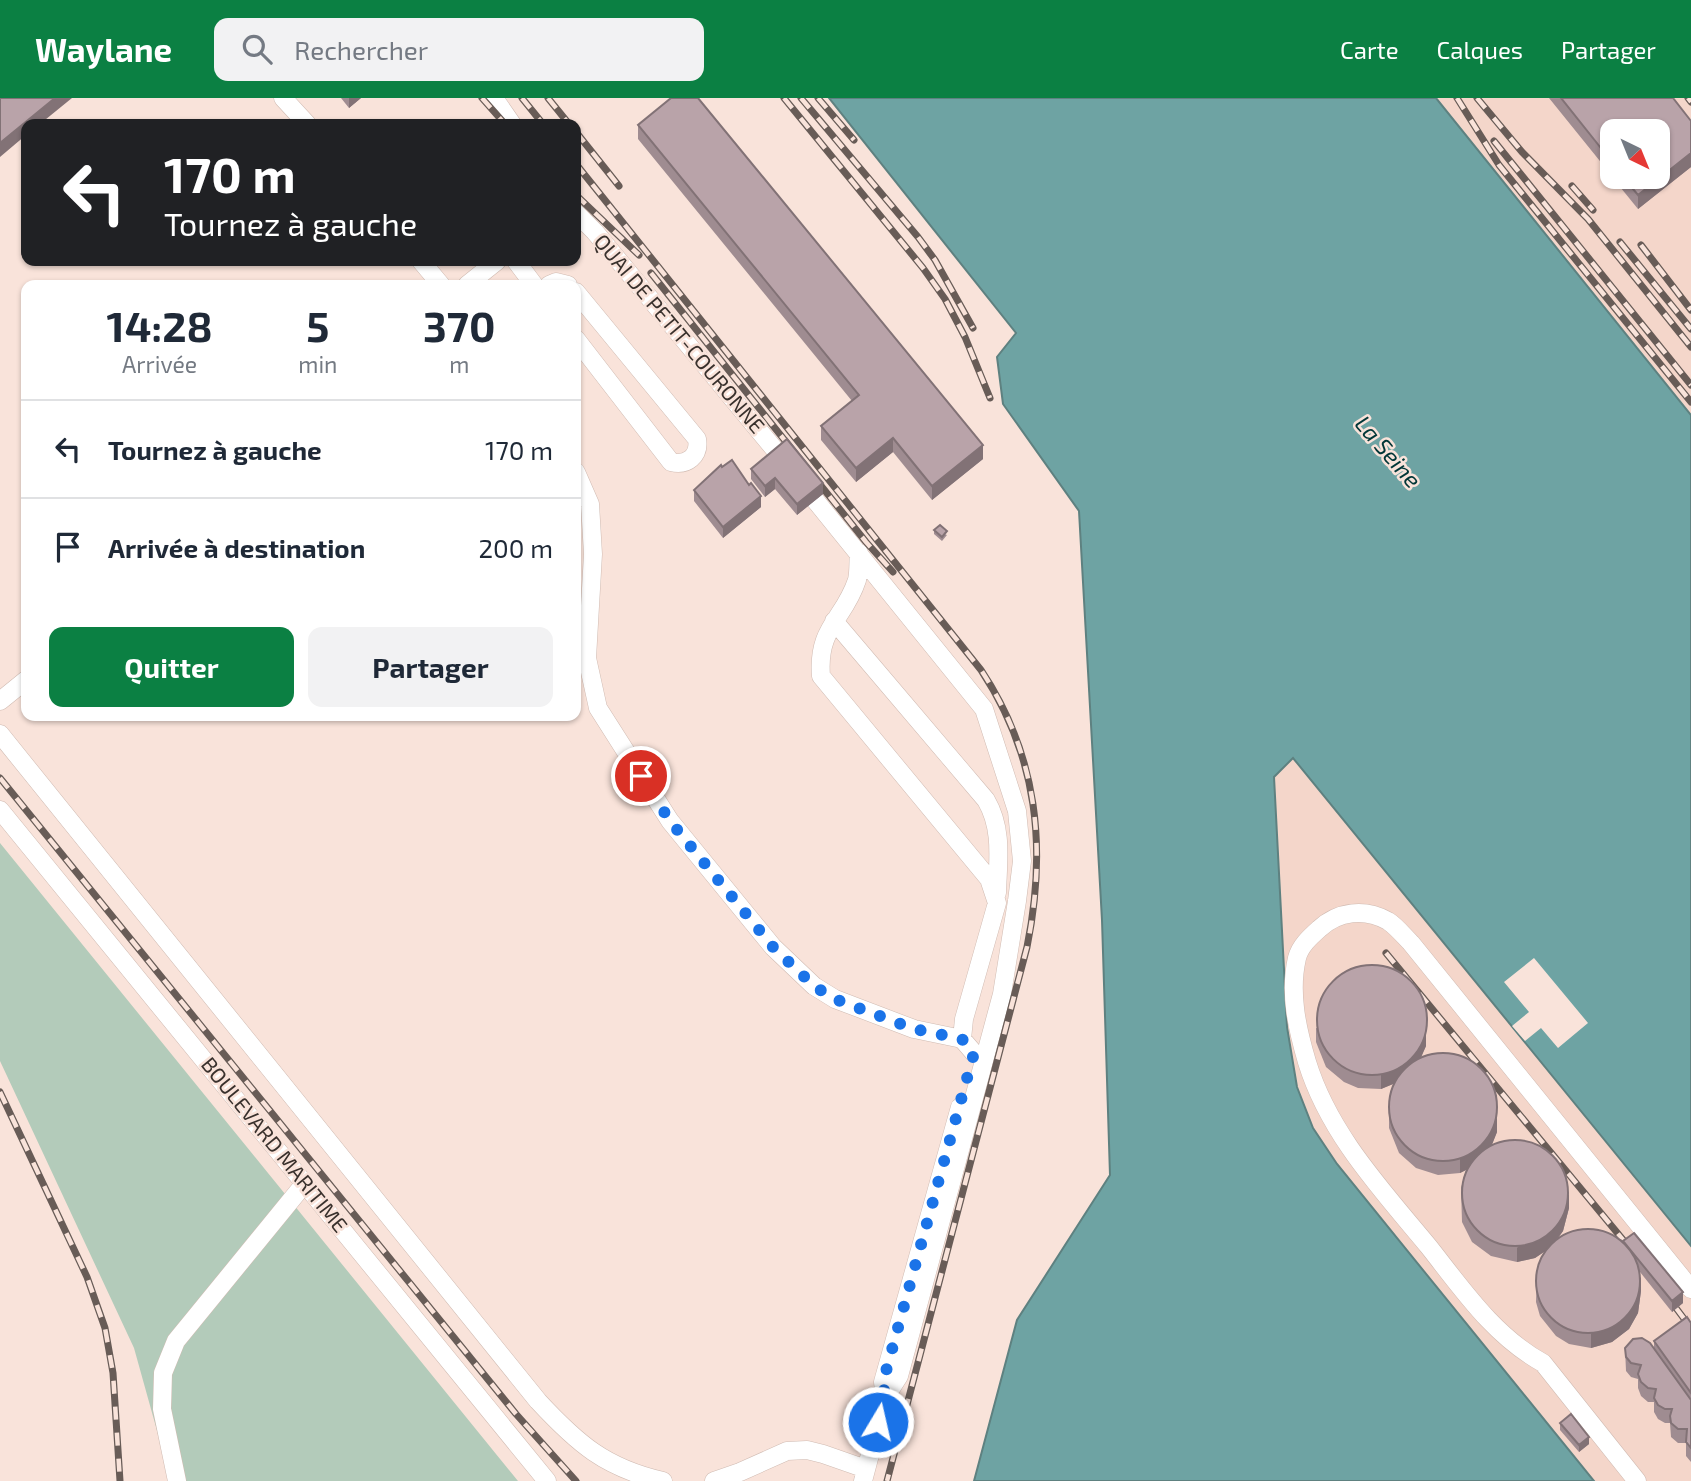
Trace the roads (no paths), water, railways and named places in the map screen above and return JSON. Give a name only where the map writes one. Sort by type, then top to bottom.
[{"type":"street","points":[[283,98],[302,119]]},
{"type":"street","points":[[494,98],[509,119]]},
{"type":"street","name":"QUAI DE PETIT-COURONNE","points":[[581,218],[780,456]]},
{"type":"street","points":[[425,266],[437,280]]},
{"type":"street","points":[[473,280],[490,266]]},
{"type":"street","points":[[581,298],[697,439],[698,444],[691,459],[681,464],[671,462],[581,345]]},
{"type":"street","points":[[581,483],[590,504],[593,554],[587,659],[598,708],[670,821],[773,947],[814,986],[835,999],[973,1049]]},
{"type":"street","points":[[714,1481],[787,1451],[807,1450],[823,1454],[864,1475],[885,1398],[899,1376],[962,1147],[973,1049],[1002,994],[1022,862],[1017,811],[984,709],[815,500]]},
{"type":"street","points":[[859,553],[857,579],[827,631],[819,656],[821,676],[989,879],[997,903]]},
{"type":"street","points":[[834,621],[986,800],[995,815],[998,834],[997,903],[964,1019],[973,1049]]},
{"type":"street","points":[[0,701],[21,684]]},
{"type":"street","points":[[0,734],[538,1401],[570,1435],[596,1455],[626,1470],[663,1481]]},
{"type":"street","name":"BOULEVARD MARITIME","points":[[0,810],[547,1481]]},
{"type":"street","points":[[1637,1481],[1543,1363],[1523,1352],[1496,1330],[1377,1184],[1330,1117],[1317,1092],[1307,1062],[1293,999],[1298,955],[1312,934],[1324,925],[1352,912],[1369,914],[1389,922],[1411,943],[1691,1289]]},
{"type":"street","points":[[177,1481],[162,1409],[163,1373],[176,1341],[305,1184]]},
{"type":"water","name":"La Seine","points":[[829,98],[1436,98],[1691,415],[1691,1246],[1293,758],[1274,777],[1287,1027],[1297,1087],[1313,1128],[1337,1164],[1594,1481],[974,1481],[1017,1320],[1110,1175],[1102,920],[1079,511],[1003,404],[997,357],[1016,333]]},
{"type":"railway","points":[[482,98],[501,119]]},
{"type":"railway","points":[[522,98],[539,119]]},
{"type":"railway","points":[[548,98],[565,119]]},
{"type":"railway","points":[[784,98],[923,268],[945,299],[965,337],[990,398]]},
{"type":"railway","points":[[801,98],[918,237],[935,260],[973,328]]},
{"type":"railway","points":[[818,98],[854,140]]},
{"type":"railway","points":[[1457,98],[1499,165],[1691,402]]},
{"type":"railway","points":[[1477,98],[1522,152],[1588,219],[1691,347]]},
{"type":"railway","points":[[1688,98],[1691,102]]},
{"type":"railway","points":[[581,138],[619,186]]},
{"type":"railway","points":[[1494,141],[1691,385]]},
{"type":"railway","points":[[581,170],[981,670],[1000,703],[1026,769],[1036,839],[1036,874],[1027,947],[887,1481]]},
{"type":"railway","points":[[1572,186],[1593,210]]},
{"type":"railway","points":[[581,200],[639,255]]},
{"type":"railway","points":[[1620,242],[1691,329]]},
{"type":"railway","points":[[1641,245],[1691,310]]},
{"type":"railway","points":[[651,273],[866,542],[893,572]]},
{"type":"railway","points":[[0,778],[516,1414],[576,1481]]},
{"type":"railway","points":[[1386,953],[1629,1247]]},
{"type":"railway","points":[[0,1092],[87,1277],[105,1328],[113,1373],[120,1481]]},
{"type":"railway","points":[[1676,1308],[1691,1328]]}]
